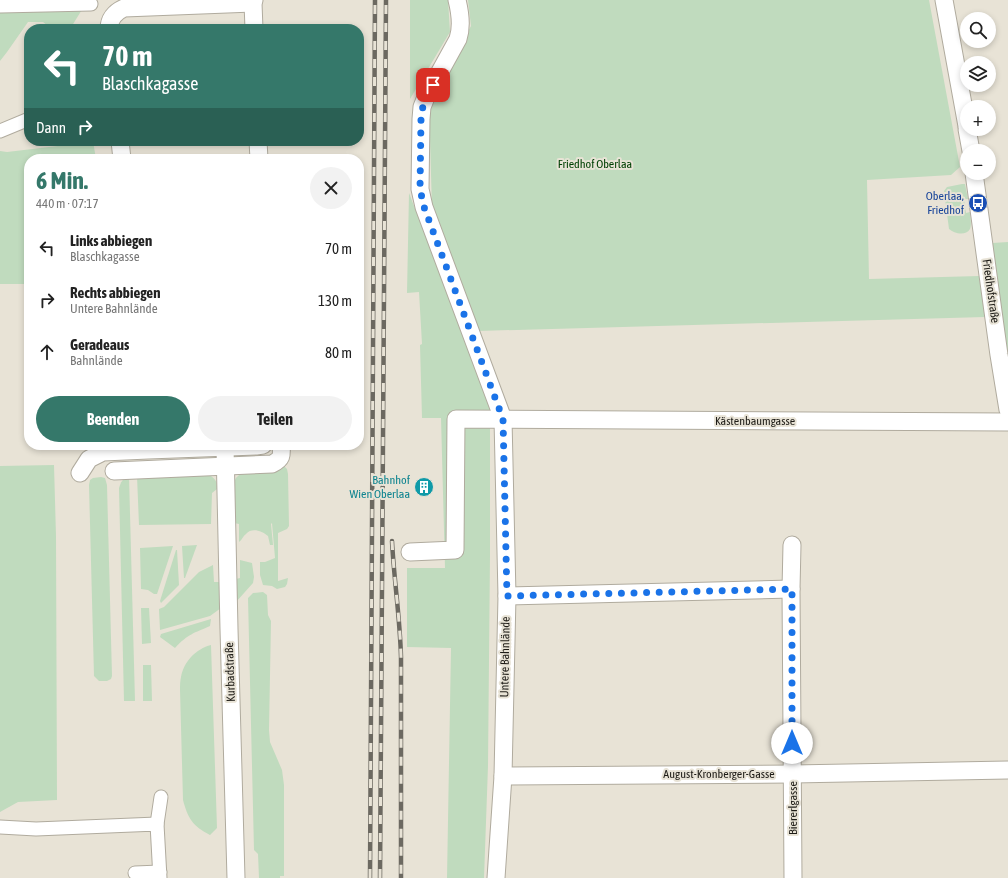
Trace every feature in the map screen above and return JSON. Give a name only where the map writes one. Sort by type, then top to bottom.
[{"type":"street","name":"Untere Bahnlände","points":[[457,0],[461,32],[422,107],[420,189],[424,207],[503,419],[507,596],[503,776],[496,878]]},
{"type":"street","points":[[944,0],[962,100]]},
{"type":"street","points":[[109,24],[117,11],[124,8],[254,2],[254,24]]},
{"type":"street","points":[[0,6],[91,4]]},
{"type":"street","points":[[0,131],[24,121]]},
{"type":"street","name":"Friedhofstraße","points":[[975,180],[1008,410]]},
{"type":"street","points":[[410,552],[456,550],[456,419],[503,419]]},
{"type":"street","name":"Kästenbaumgasse","points":[[503,419],[1008,422]]},
{"type":"street","points":[[80,473],[89,459],[102,452],[120,450]]},
{"type":"street","points":[[148,450],[148,469]]},
{"type":"street","name":"Kurbadstraße","points":[[226,450],[229,640],[236,878]]},
{"type":"street","points":[[114,471],[272,464],[278,461],[282,456],[282,450]]},
{"type":"street","name":"Biererlgasse","points":[[792,545],[793,878]]},
{"type":"street","points":[[507,596],[792,589]]},
{"type":"street","name":"August-Kronberger-Gasse","points":[[503,776],[793,774],[1008,770]]},
{"type":"street","points":[[135,873],[160,875],[158,824],[161,796]]},
{"type":"street","points":[[0,826],[36,829],[158,824]]},
{"type":"green space","points":[[410,0],[448,0],[450,32],[410,99]]},
{"type":"green space","name":"Friedhof Oberlaa","points":[[468,0],[929,0],[960,167],[951,175],[867,180],[869,279],[979,276],[985,317],[478,331],[432,209],[429,104],[471,26]]},
{"type":"green space","points":[[83,8],[73,24],[46,24],[43,22],[28,22],[24,24],[24,28],[0,61],[0,11]]},
{"type":"green space","points":[[58,146],[94,146],[95,154],[24,154],[24,284],[0,284],[0,151],[7,152]]},
{"type":"green space","points":[[965,184],[968,199],[964,199],[966,213],[970,212],[971,227],[968,231],[962,234],[949,229],[944,191],[947,187]]},
{"type":"green space","points":[[409,193],[490,403],[488,766],[484,878],[447,878],[451,648],[407,647],[407,568],[445,568],[441,418],[422,418],[420,345],[422,344],[419,292],[407,293]]},
{"type":"green space","points":[[1008,242],[1008,358],[992,243]]},
{"type":"green space","points":[[54,465],[56,536],[57,800],[18,802],[0,812],[0,466]]},
{"type":"green space","points":[[283,465],[287,469],[288,474],[289,526],[287,529],[278,533],[278,581],[288,578],[285,587],[277,589],[272,586],[263,585],[260,575],[260,562],[265,562],[275,558],[272,523],[273,545],[270,545],[268,536],[257,530],[248,532],[239,542],[239,524],[234,523],[234,484],[236,478],[241,474],[249,472],[268,473]]},
{"type":"green space","points":[[207,474],[216,481],[217,486],[217,489],[212,493],[211,524],[139,525],[137,476]]},
{"type":"green space","points":[[129,476],[135,701],[124,701],[119,488],[122,481]]},
{"type":"green space","points":[[93,478],[105,478],[107,485],[112,676],[111,679],[107,681],[99,681],[94,676],[89,485],[90,480]]},
{"type":"green space","points":[[197,545],[185,578],[184,578],[182,546]]},
{"type":"green space","points":[[173,546],[157,594],[141,589],[140,548]]},
{"type":"green space","points":[[176,550],[179,585],[161,603],[160,601]]},
{"type":"green space","points":[[240,560],[252,563],[254,577],[253,583],[236,602],[236,579],[240,578]]},
{"type":"green space","points":[[213,565],[214,582],[220,582],[221,608],[210,616],[160,630],[159,609],[164,607],[199,572]]},
{"type":"green space","points":[[263,592],[267,595],[268,615],[271,621],[270,742],[282,770],[284,785],[284,876],[280,876],[280,878],[259,878],[258,854],[254,850],[248,598],[253,593]]},
{"type":"green space","points":[[141,608],[149,608],[151,643],[142,644]]},
{"type":"green space","points":[[211,619],[210,626],[195,632],[175,648],[160,637],[161,634]]},
{"type":"green space","points":[[211,645],[217,828],[210,835],[195,825],[189,817],[183,800],[180,680],[185,666],[192,656],[200,649]]},
{"type":"green space","points":[[143,665],[151,665],[152,701],[143,701]]},
{"type":"railway","points":[[370,878],[375,0]]},
{"type":"railway","points":[[380,878],[386,0]]},
{"type":"railway","points":[[392,541],[401,657],[401,878]]},
{"type":"place","name":"Oberlaa, Friedhof","points":[[978,203]]},
{"type":"place","name":"Bahnhof Wien Oberlaa","points":[[424,487]]},
{"type":"route","points":[[433,85],[422,107],[420,189],[424,207],[503,419],[507,596],[792,589],[792,743]]}]
